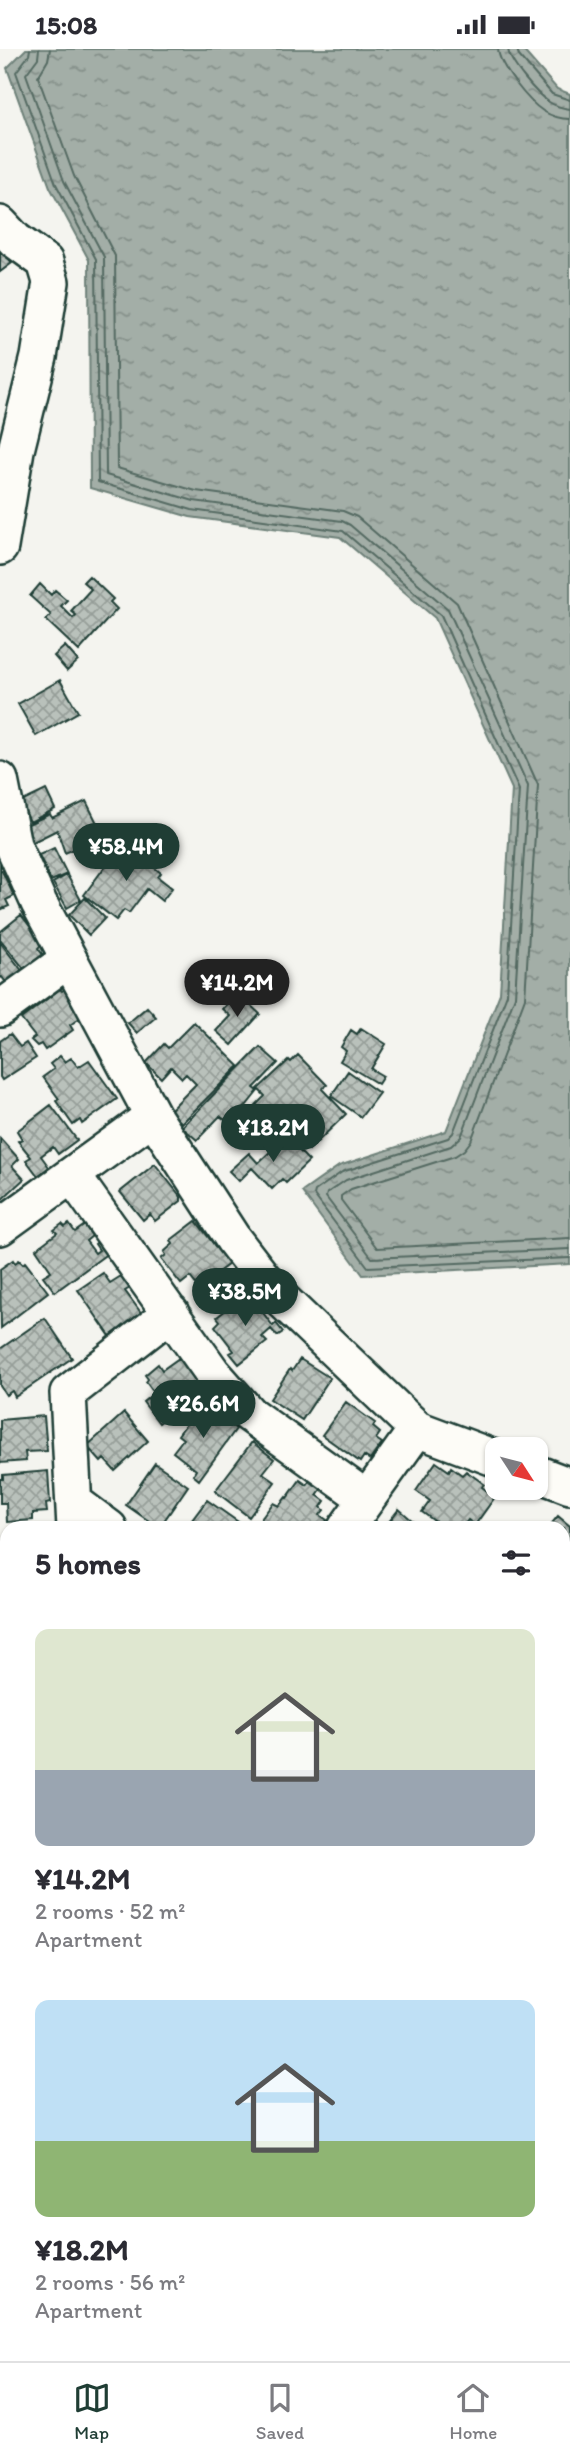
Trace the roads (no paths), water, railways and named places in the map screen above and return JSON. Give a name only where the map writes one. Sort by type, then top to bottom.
[{"type":"street","points":[[0,224],[15,240],[45,262],[51,282],[39,357],[16,450],[0,547]]},
{"type":"street","points":[[0,780],[13,845],[39,903],[153,1116],[233,1239],[273,1291],[417,1429],[485,1454]]},
{"type":"street","points":[[0,1009],[69,959]]},
{"type":"street","points":[[0,1227],[153,1116]]},
{"type":"street","points":[[72,1175],[212,1372],[249,1415],[367,1499]]},
{"type":"street","points":[[74,1515],[68,1393],[171,1313]]},
{"type":"street","points":[[351,1521],[417,1429]]},
{"type":"street","points":[[548,1478],[570,1486]]},
{"type":"water","points":[[26,49],[522,49],[557,89],[570,94],[570,1264],[363,1275],[302,1192],[339,1166],[446,1131],[500,993],[512,789],[435,618],[340,537],[190,517],[90,488],[89,260],[50,187],[7,68]]}]
